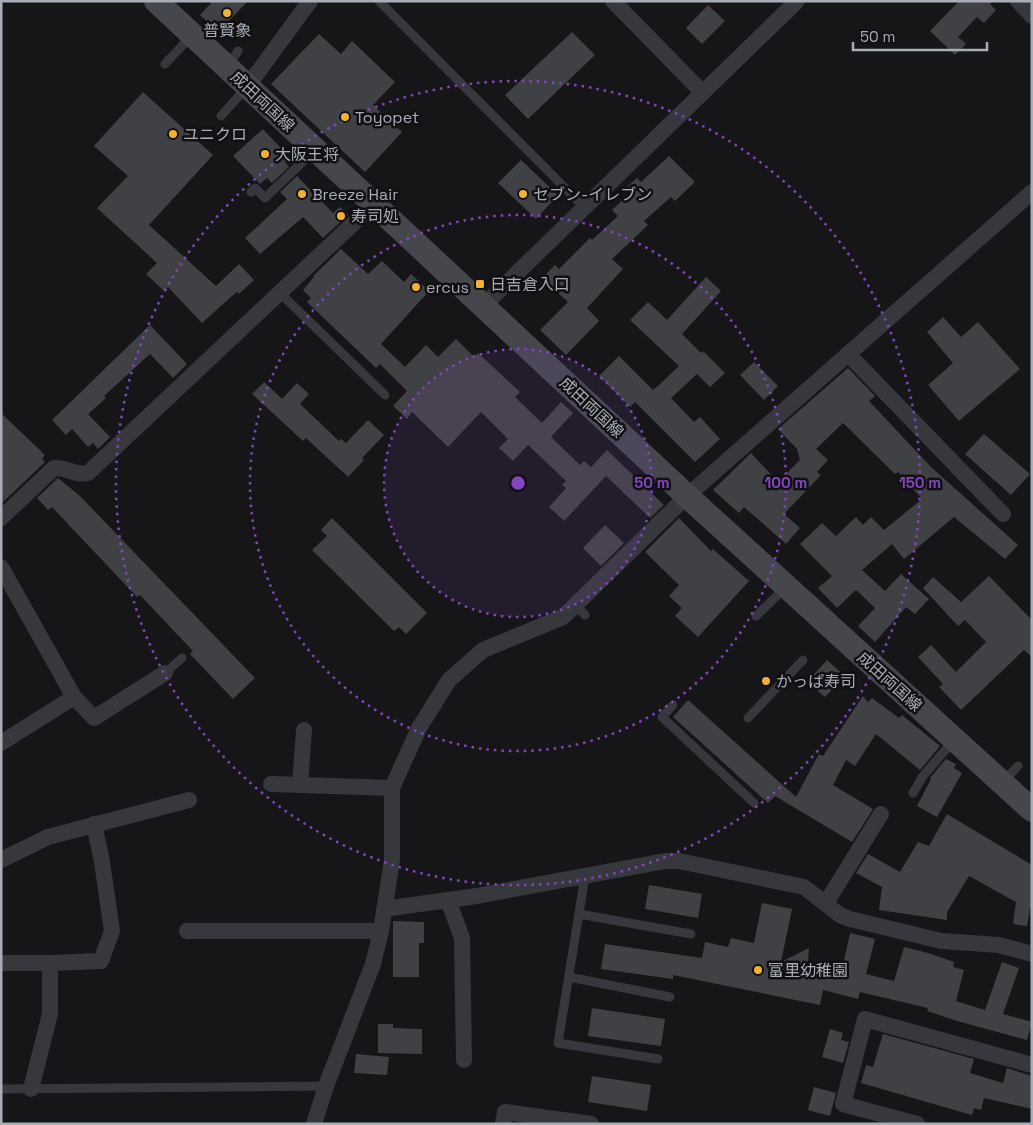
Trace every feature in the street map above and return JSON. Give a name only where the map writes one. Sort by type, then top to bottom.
[{"type":"main road","name":"成田両国線","points":[[156,1],[192,35],[232,60],[248,86],[482,307],[954,740],[1010,774],[1032,810]]},
{"type":"street","points":[[248,86],[310,1]]},
{"type":"street","points":[[613,1],[702,92]]},
{"type":"street","points":[[482,307],[796,1]]},
{"type":"street","points":[[1018,1],[1032,16]]},
{"type":"street","points":[[314,1124],[326,1086],[373,964],[381,931],[392,860],[392,788],[419,728],[448,680],[483,650],[580,610],[687,496],[1032,192]]},
{"type":"street","points":[[1,518],[54,468],[63,468],[79,475],[88,473],[374,204]]},
{"type":"street","points":[[848,354],[1003,514]]},
{"type":"street","points":[[1,567],[74,697],[94,718],[165,674]]},
{"type":"street","points":[[1,743],[74,697]]},
{"type":"street","points":[[300,785],[304,730]]},
{"type":"street","points":[[271,784],[392,788]]},
{"type":"street","points":[[1,860],[48,836],[189,800]]},
{"type":"street","points":[[826,902],[881,814]]},
{"type":"street","points":[[1,963],[101,962],[112,931],[102,862],[94,824]]},
{"type":"street","points":[[384,909],[679,861],[804,887],[826,902],[840,915],[850,919],[941,941],[999,945],[1032,954]]},
{"type":"street","points":[[448,900],[462,938],[464,1060]]},
{"type":"street","points":[[187,931],[381,931]]},
{"type":"street","points":[[31,1089],[50,1014],[50,963]]},
{"type":"street","points":[[916,1124],[843,1104],[866,1020],[1032,1065]]},
{"type":"street","points":[[502,1124],[505,1112],[591,1124]]},
{"type":"lane","points":[[380,1],[584,207]]},
{"type":"lane","points":[[165,64],[192,35]]},
{"type":"lane","points":[[221,116],[248,86]]},
{"type":"lane","points":[[251,192],[255,188],[265,198],[315,149]]},
{"type":"lane","points":[[280,293],[385,395]]},
{"type":"lane","points":[[756,616],[786,587]]},
{"type":"lane","points":[[165,674],[182,658]]},
{"type":"lane","points":[[748,718],[803,660]]},
{"type":"lane","points":[[673,705],[662,717],[754,803]]},
{"type":"lane","points":[[913,793],[923,776],[954,740]]},
{"type":"lane","points":[[585,876],[558,1043],[658,1059]]},
{"type":"lane","points":[[579,914],[691,934]]},
{"type":"lane","points":[[569,977],[670,997]]},
{"type":"lane","points":[[1,1089],[326,1086]]},
{"type":"building","points":[[213,1],[248,1],[218,32],[200,15]]},
{"type":"building","points":[[959,1],[993,1],[990,4],[996,10],[984,23],[977,17],[958,37],[966,44],[955,55],[930,31]]},
{"type":"building","points":[[708,5],[725,21],[702,44],[686,28]]},
{"type":"building","points":[[572,32],[595,55],[528,119],[505,95]]},
{"type":"building","points":[[319,34],[341,54],[352,41],[395,82],[373,105],[402,132],[365,172],[271,84]]},
{"type":"building","points":[[143,92],[213,155],[149,225],[216,286],[239,264],[254,280],[239,294],[237,292],[232,296],[202,323],[168,287],[164,291],[146,274],[157,263],[97,208],[128,176],[94,146]]},
{"type":"building","points":[[263,129],[290,158],[285,162],[289,167],[272,183],[267,178],[260,184],[233,156]]},
{"type":"building","points":[[669,156],[695,182],[675,201],[671,197],[644,221],[648,225],[612,259],[623,269],[587,308],[599,321],[566,355],[540,330],[568,302],[542,278],[555,265],[559,269],[590,238],[592,240],[618,216],[612,210],[630,193],[625,188],[637,178],[641,182]]},
{"type":"building","points":[[521,160],[558,195],[536,219],[498,183]]},
{"type":"building","points":[[297,176],[333,213],[340,207],[348,215],[323,238],[303,217],[260,254],[245,238],[287,199],[280,192]]},
{"type":"building","points":[[341,249],[368,274],[382,261],[404,282],[411,274],[429,291],[381,344],[405,367],[426,345],[438,357],[456,339],[474,357],[478,353],[520,392],[515,397],[542,423],[561,402],[573,413],[551,437],[580,465],[584,461],[591,467],[607,450],[664,505],[650,518],[606,476],[564,521],[549,507],[566,488],[562,485],[566,481],[528,445],[513,461],[499,448],[508,439],[481,412],[448,447],[412,412],[407,419],[393,406],[407,391],[380,364],[376,368],[307,302],[311,298],[303,290],[313,276]]},
{"type":"building","points":[[706,277],[721,291],[682,334],[701,353],[703,351],[725,373],[710,387],[697,374],[671,398],[694,422],[700,417],[720,439],[695,462],[635,402],[630,407],[599,376],[619,356],[653,390],[659,385],[679,366],[630,320],[648,302],[667,320]]},
{"type":"building","points":[[943,317],[961,337],[978,322],[1020,369],[959,421],[928,385],[953,363],[927,332]]},
{"type":"building","points":[[150,325],[187,364],[173,378],[150,354],[104,396],[106,398],[88,414],[110,437],[98,449],[93,443],[88,447],[72,429],[66,435],[52,420]]},
{"type":"building","points":[[754,362],[778,386],[764,400],[740,375]]},
{"type":"building","points":[[848,368],[875,396],[869,401],[930,466],[1018,545],[1005,559],[954,517],[904,559],[892,544],[862,570],[885,591],[901,574],[929,599],[915,614],[906,607],[875,642],[858,626],[875,608],[856,590],[837,608],[818,588],[832,576],[800,544],[822,523],[836,536],[856,517],[863,525],[871,517],[884,530],[922,499],[898,472],[895,474],[843,423],[816,449],[828,460],[817,472],[821,475],[784,514],[800,528],[786,544],[744,507],[739,513],[713,490],[751,453],[778,482],[800,460],[797,449],[778,429]]},
{"type":"building","points":[[264,382],[282,399],[297,383],[309,394],[300,404],[339,441],[341,439],[346,443],[368,420],[384,435],[362,458],[364,460],[348,477],[306,438],[303,441],[252,394]]},
{"type":"building","points":[[1,413],[45,455],[42,459],[45,462],[1,504]]},
{"type":"building","points":[[984,434],[1030,474],[1011,495],[965,454]]},
{"type":"building","points":[[58,478],[80,496],[255,678],[233,699],[190,654],[193,651],[140,595],[137,597],[52,507],[48,510],[37,498]]},
{"type":"building","points":[[332,518],[427,613],[406,634],[399,627],[394,631],[312,550],[327,536],[321,530]]},
{"type":"building","points":[[679,518],[711,551],[713,549],[749,581],[698,637],[675,616],[682,608],[669,596],[679,585],[645,552]]},
{"type":"building","points":[[605,525],[624,543],[601,566],[583,548]]},
{"type":"building","points":[[989,576],[1032,620],[1032,657],[1024,650],[961,710],[939,687],[943,684],[918,657],[931,645],[956,672],[986,642],[965,620],[958,626],[923,588],[933,577],[961,602]]},
{"type":"building","points":[[827,660],[845,676],[825,697],[807,682]]},
{"type":"building","points":[[863,696],[868,702],[872,698],[899,718],[902,715],[940,746],[920,770],[876,734],[855,766],[846,760],[833,785],[873,809],[852,842],[775,796],[768,803],[673,717],[688,700],[796,797],[819,754],[823,756]]},
{"type":"building","points":[[946,759],[956,764],[954,768],[962,773],[937,817],[917,806],[930,778]]},
{"type":"building","points":[[947,814],[1032,865],[1032,909],[1030,908],[1027,926],[1013,924],[1016,902],[969,876],[947,912],[947,920],[879,910],[882,887],[856,873],[868,854],[900,872],[918,842],[929,846]]},
{"type":"building","points":[[649,885],[702,894],[698,918],[645,909]]},
{"type":"building","points":[[762,903],[792,909],[781,962],[809,948],[808,963],[842,970],[850,933],[875,939],[866,974],[894,981],[904,947],[928,953],[954,962],[953,967],[964,970],[956,1001],[985,1010],[1002,962],[1019,968],[1003,1014],[1032,1022],[1027,1040],[957,1021],[927,1011],[928,1008],[860,992],[858,999],[823,990],[820,1005],[673,975],[673,979],[601,969],[605,944],[702,958],[705,942],[728,947],[731,938],[754,943]]},
{"type":"building","points":[[393,921],[424,922],[424,943],[419,943],[419,977],[393,977]]},
{"type":"building","points":[[592,1008],[665,1019],[661,1046],[588,1036]]},
{"type":"building","points":[[378,1024],[393,1024],[393,1028],[422,1029],[422,1054],[378,1053]]},
{"type":"building","points":[[830,1029],[843,1033],[841,1040],[849,1042],[843,1063],[822,1057]]},
{"type":"building","points":[[883,1034],[974,1059],[970,1073],[1003,1083],[1007,1068],[1032,1076],[1032,1109],[984,1098],[981,1110],[974,1108],[972,1115],[861,1083],[866,1065],[873,1067]]},
{"type":"building","points":[[356,1054],[389,1057],[387,1075],[354,1073]]},
{"type":"building","points":[[592,1076],[651,1085],[647,1111],[588,1102]]},
{"type":"building","points":[[814,1087],[836,1093],[830,1116],[808,1110]]},
{"type":"place","name":"普賢象","points":[[227,13]]},
{"type":"place","name":"Toyopet","points":[[345,117]]},
{"type":"place","name":"ユニクロ","points":[[173,134]]},
{"type":"place","name":"大阪王将","points":[[265,154]]},
{"type":"place","name":"Breeze Hair","points":[[302,194]]},
{"type":"place","name":"セブン-イレブン","points":[[523,194]]},
{"type":"place","name":"寿司処","points":[[341,216]]},
{"type":"place","name":"日吉倉入口","points":[[480,284]]},
{"type":"place","name":"ercus","points":[[416,287]]},
{"type":"place","name":"かっぱ寿司","points":[[766,681]]},
{"type":"place","name":"富里幼稚園","points":[[758,970]]}]
